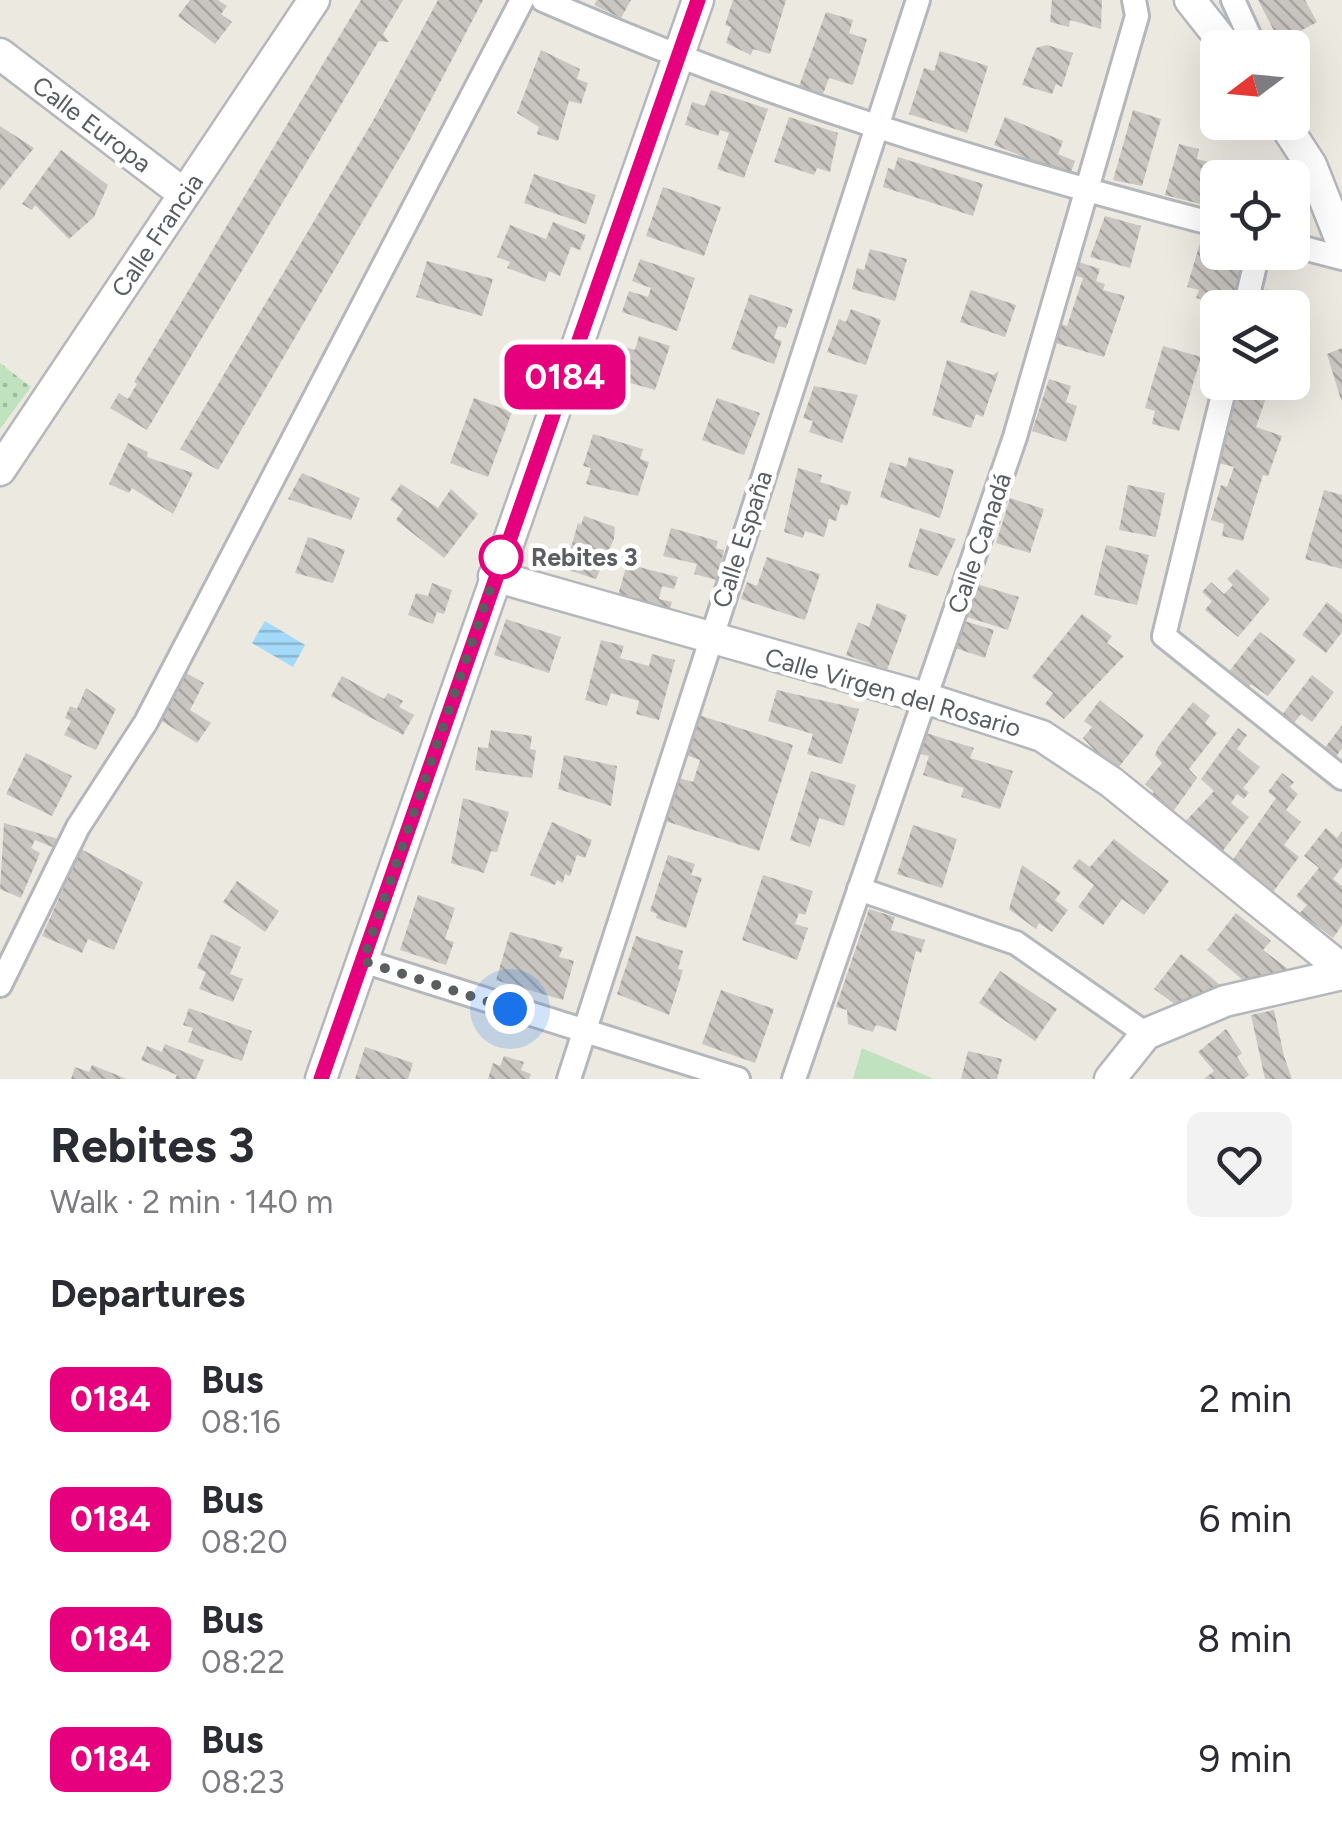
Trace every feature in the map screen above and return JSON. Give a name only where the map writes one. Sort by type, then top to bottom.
[{"type":"street","points":[[0,985],[78,826],[146,722],[522,0]]},
{"type":"street","points":[[542,0],[678,59],[876,130],[1200,220]]},
{"type":"street","points":[[320,1079],[698,0]]},
{"type":"street","name":"Calle España","points":[[568,1079],[918,0]]},
{"type":"street","name":"Calle Canadá","points":[[794,1079],[1015,437],[1137,16],[1134,0]]},
{"type":"street","points":[[1190,0],[1214,30]]},
{"type":"street","points":[[1233,0],[1247,30]]},
{"type":"street","name":"Calle Francia","points":[[0,470],[306,3]]},
{"type":"street","name":"Calle Europa","points":[[0,54],[184,194]]},
{"type":"street","points":[[1295,140],[1312,166]]},
{"type":"street","points":[[1300,140],[1342,243]]},
{"type":"street","points":[[1310,250],[1342,258]]},
{"type":"street","points":[[1222,400],[1164,636],[1342,778]]},
{"type":"street","name":"Calle Virgen del Rosario","points":[[494,576],[926,698],[1042,736],[1111,782],[1342,972]]},
{"type":"street","points":[[859,889],[1016,944],[1146,1034]]},
{"type":"street","points":[[363,961],[738,1079]]},
{"type":"street","points":[[1110,1079],[1146,1034],[1224,1001],[1342,972]]},
{"type":"green space","points":[[0,363],[31,387],[0,429]]},
{"type":"green space","points":[[862,1048],[934,1079],[853,1079]]},
{"type":"water","points":[[265,621],[305,645],[293,667],[252,643]]},
{"type":"building","points":[[190,0],[218,0],[227,6],[221,14],[232,22],[215,44],[178,16]]},
{"type":"building","points":[[361,0],[403,0],[383,34],[389,42],[379,41],[147,430],[110,408],[119,393],[128,399],[137,384],[134,382]]},
{"type":"building","points":[[438,0],[483,0],[410,140],[218,470],[180,449],[374,119]]},
{"type":"building","points":[[597,0],[631,0],[621,18],[594,5]]},
{"type":"building","points":[[733,0],[786,0],[770,54],[753,49],[751,55],[726,43],[731,27],[725,25]]},
{"type":"building","points":[[1052,0],[1102,0],[1101,29],[1070,20],[1069,27],[1050,22]]},
{"type":"building","points":[[1258,0],[1305,0],[1317,22],[1302,30],[1274,30]]},
{"type":"building","points":[[826,12],[853,20],[849,33],[867,39],[853,85],[829,78],[823,94],[799,86]]},
{"type":"building","points":[[1047,45],[1073,53],[1062,87],[1056,84],[1052,94],[1022,85],[1036,48]]},
{"type":"building","points":[[541,50],[580,69],[577,79],[588,83],[581,104],[569,101],[558,141],[537,134],[539,127],[517,113]]},
{"type":"building","points":[[940,51],[988,66],[967,133],[909,114],[924,68],[934,71]]},
{"type":"building","points":[[711,90],[768,109],[744,178],[717,169],[729,133],[720,130],[718,136],[685,125],[692,102],[705,106]]},
{"type":"building","points":[[1133,110],[1161,119],[1142,186],[1113,180]]},
{"type":"building","points":[[789,117],[838,133],[830,172],[817,168],[814,175],[774,162]]},
{"type":"building","points":[[1005,117],[1063,141],[1058,154],[1075,161],[1068,180],[1048,172],[1050,167],[994,145]]},
{"type":"building","points":[[0,126],[34,148],[0,190]]},
{"type":"building","points":[[1179,144],[1199,149],[1200,204],[1165,195]]},
{"type":"building","points":[[61,150],[108,185],[94,217],[69,239],[35,205],[32,210],[22,204]]},
{"type":"building","points":[[898,157],[983,184],[973,216],[883,187],[888,168],[894,170]]},
{"type":"building","points":[[534,174],[596,195],[586,224],[524,203]]},
{"type":"building","points":[[663,187],[721,207],[704,256],[646,236]]},
{"type":"building","points":[[1105,216],[1141,226],[1130,268],[1090,257]]},
{"type":"building","points":[[553,222],[586,235],[580,250],[571,247],[560,276],[549,271],[545,282],[507,268],[510,262],[497,257],[510,225],[546,239]]},
{"type":"building","points":[[1200,243],[1200,270],[1240,270],[1236,290],[1200,290],[1200,299],[1196,298],[1199,290],[1187,287]]},
{"type":"building","points":[[870,249],[907,259],[895,301],[852,289],[857,268],[864,270]]},
{"type":"building","points":[[640,259],[695,278],[677,331],[622,312],[629,291],[648,297],[651,288],[632,281]]},
{"type":"building","points":[[427,261],[493,279],[482,316],[416,297]]},
{"type":"building","points":[[1079,262],[1100,269],[1096,281],[1105,284],[1103,290],[1125,296],[1104,357],[1052,342],[1058,323],[1067,326],[1083,278],[1074,275]]},
{"type":"building","points":[[971,290],[1016,305],[1005,337],[960,322]]},
{"type":"building","points":[[750,294],[793,309],[786,328],[778,326],[774,338],[782,341],[774,364],[731,349]]},
{"type":"building","points":[[851,309],[881,320],[866,365],[827,352],[839,319],[846,322]]},
{"type":"building","points":[[639,336],[670,346],[655,390],[613,378],[622,346],[635,350]]},
{"type":"building","points":[[1163,346],[1200,357],[1179,431],[1152,424],[1155,411],[1145,408]]},
{"type":"building","points":[[1342,348],[1342,400],[1341,400],[1327,354]]},
{"type":"building","points":[[947,360],[993,375],[999,371],[983,417],[976,414],[971,428],[932,415]]},
{"type":"building","points":[[1049,379],[1071,386],[1066,402],[1077,406],[1066,442],[1032,431]]},
{"type":"building","points":[[814,386],[858,395],[842,443],[809,432],[813,421],[803,418]]},
{"type":"building","points":[[474,398],[512,412],[488,477],[450,463]]},
{"type":"building","points":[[717,398],[760,413],[744,455],[702,440]]},
{"type":"building","points":[[1232,400],[1265,400],[1256,427],[1282,436],[1268,476],[1263,475],[1243,541],[1222,536],[1224,524],[1211,520],[1221,485],[1227,487],[1234,467],[1215,462]]},
{"type":"building","points":[[593,434],[643,449],[640,459],[649,462],[638,496],[586,484],[591,468],[583,466]]},
{"type":"building","points":[[128,443],[148,452],[147,457],[193,473],[173,514],[132,488],[129,493],[109,484]]},
{"type":"building","points":[[909,457],[954,470],[940,518],[880,497],[890,462],[906,467]]},
{"type":"building","points":[[798,468],[822,475],[820,482],[851,492],[847,506],[841,504],[836,521],[829,519],[824,537],[805,531],[803,538],[784,532]]},
{"type":"building","points":[[302,473],[360,498],[351,520],[288,499]]},
{"type":"building","points":[[401,484],[438,508],[451,489],[478,514],[444,558],[396,520],[403,509],[390,500]]},
{"type":"building","points":[[1128,485],[1165,493],[1156,537],[1119,530]]},
{"type":"building","points":[[1324,490],[1342,495],[1342,569],[1305,559]]},
{"type":"building","points":[[1010,498],[1044,509],[1030,553],[996,543]]},
{"type":"building","points":[[584,516],[615,527],[614,539],[596,579],[565,569],[578,523],[581,525]]},
{"type":"building","points":[[671,528],[718,541],[716,548],[724,550],[717,580],[694,574],[697,564],[663,556]]},
{"type":"building","points":[[920,528],[956,539],[938,576],[908,567]]},
{"type":"building","points":[[308,537],[345,550],[333,583],[295,573]]},
{"type":"building","points":[[1106,545],[1149,555],[1137,605],[1094,595]]},
{"type":"building","points":[[767,557],[820,574],[805,620],[741,599],[747,582],[757,586]]},
{"type":"building","points":[[627,564],[678,577],[674,589],[662,586],[659,599],[672,602],[668,616],[643,610],[645,601],[618,595]]},
{"type":"building","points":[[1237,569],[1270,599],[1238,637],[1205,610],[1212,601],[1202,592],[1211,582],[1224,594],[1233,585],[1227,579]]},
{"type":"building","points":[[432,583],[452,590],[444,614],[437,612],[433,624],[408,615],[416,593],[428,596]]},
{"type":"building","points":[[977,584],[1019,597],[1008,630],[967,617]]},
{"type":"building","points":[[1327,602],[1342,614],[1342,632],[1326,653],[1302,635]]},
{"type":"building","points":[[877,603],[907,615],[887,670],[846,655],[858,622],[869,627]]},
{"type":"building","points":[[1082,614],[1112,636],[1107,643],[1124,656],[1064,719],[1045,704],[1053,693],[1032,677]]},
{"type":"building","points":[[506,619],[561,637],[549,673],[494,655]]},
{"type":"building","points":[[961,620],[994,630],[985,658],[952,647]]},
{"type":"building","points":[[1260,632],[1296,660],[1268,696],[1251,684],[1246,691],[1227,674]]},
{"type":"building","points":[[601,640],[624,646],[620,658],[649,666],[652,654],[675,660],[659,720],[636,714],[639,701],[611,693],[607,706],[585,700]]},
{"type":"building","points":[[186,673],[204,683],[190,710],[211,723],[197,743],[160,720]]},
{"type":"building","points":[[1312,675],[1334,692],[1312,722],[1301,714],[1293,724],[1282,715]]},
{"type":"building","points":[[342,676],[384,699],[388,693],[403,701],[399,707],[414,715],[403,735],[331,696]]},
{"type":"building","points":[[86,688],[116,709],[96,750],[64,735],[71,721],[65,718],[70,706],[77,709]]},
{"type":"building","points":[[777,690],[859,709],[842,764],[807,754],[813,734],[768,721]]},
{"type":"building","points":[[1100,700],[1144,735],[1115,772],[1083,738],[1092,727],[1084,721]]},
{"type":"building","points":[[1193,702],[1210,716],[1205,723],[1217,733],[1189,769],[1197,778],[1172,813],[1150,796],[1154,792],[1145,784],[1162,763],[1155,755],[1158,747]]},
{"type":"building","points":[[695,714],[793,745],[759,851],[662,820],[675,777],[693,782],[700,760],[683,754]]},
{"type":"building","points":[[1342,725],[1342,748],[1335,758],[1324,749]]},
{"type":"building","points":[[1238,728],[1247,735],[1237,749],[1260,767],[1243,788],[1249,792],[1244,799],[1237,794],[1231,803],[1249,817],[1221,853],[1184,823],[1214,791],[1201,779]]},
{"type":"building","points":[[491,730],[532,736],[530,749],[536,750],[532,778],[475,770],[478,747],[488,748]]},
{"type":"building","points":[[926,733],[974,748],[970,758],[1013,771],[1000,809],[961,797],[964,788],[923,775],[929,756],[920,754]]},
{"type":"building","points":[[26,753],[72,776],[52,816],[6,794]]},
{"type":"building","points":[[564,755],[617,766],[611,806],[558,789]]},
{"type":"building","points":[[811,771],[856,785],[844,826],[819,818],[810,847],[790,840]]},
{"type":"building","points":[[1282,773],[1294,782],[1290,787],[1298,794],[1286,810],[1301,822],[1284,845],[1299,857],[1273,892],[1232,861],[1276,798],[1268,792]]},
{"type":"building","points":[[463,798],[509,812],[497,852],[491,851],[484,873],[451,863]]},
{"type":"building","points":[[552,822],[592,840],[585,858],[577,855],[570,876],[565,874],[563,883],[557,880],[555,885],[530,875]]},
{"type":"building","points":[[4,823],[58,839],[55,848],[35,840],[31,848],[40,853],[21,898],[0,889]]},
{"type":"building","points":[[913,825],[957,839],[942,888],[897,874]]},
{"type":"building","points":[[1326,828],[1337,838],[1342,831],[1342,867],[1333,879],[1342,886],[1342,925],[1333,938],[1300,913],[1307,905],[1296,896],[1319,868],[1304,856]]},
{"type":"building","points":[[1114,839],[1169,881],[1144,915],[1122,899],[1103,925],[1078,907],[1094,885],[1072,868],[1079,859],[1090,867]]},
{"type":"building","points":[[81,849],[143,882],[114,950],[88,939],[82,953],[42,936]]},
{"type":"building","points":[[668,855],[695,864],[691,875],[702,878],[686,928],[656,918],[657,914],[650,911]]},
{"type":"building","points":[[1022,865],[1061,892],[1055,900],[1068,910],[1052,932],[1039,923],[1036,929],[1009,909]]},
{"type":"building","points":[[763,875],[813,891],[805,915],[799,913],[795,924],[808,928],[797,960],[742,940]]},
{"type":"building","points":[[237,881],[279,911],[265,932],[223,902]]},
{"type":"building","points":[[418,895],[455,908],[445,939],[454,942],[446,965],[400,950]]},
{"type":"building","points":[[869,909],[895,917],[891,930],[925,940],[921,953],[916,951],[896,1031],[876,1025],[873,1032],[848,1024],[847,1010],[836,1007]]},
{"type":"building","points":[[1236,913],[1271,941],[1263,950],[1293,973],[1249,985],[1207,950]]},
{"type":"building","points":[[510,932],[563,947],[559,957],[574,961],[563,1000],[522,988],[519,997],[506,993],[508,984],[496,980]]},
{"type":"building","points":[[211,934],[241,947],[230,974],[243,979],[233,1002],[199,989],[206,972],[197,968]]},
{"type":"building","points":[[636,936],[683,951],[678,969],[683,970],[669,1015],[617,994]]},
{"type":"building","points":[[1181,954],[1226,990],[1176,1005],[1154,989]]},
{"type":"building","points":[[1000,971],[1057,1009],[1035,1041],[979,1003]]},
{"type":"building","points":[[721,990],[774,1009],[755,1063],[702,1044]]},
{"type":"building","points":[[189,1008],[252,1031],[242,1061],[188,1042],[193,1028],[183,1025]]},
{"type":"building","points":[[1274,1010],[1292,1079],[1265,1079],[1251,1015]]},
{"type":"building","points":[[1226,1029],[1242,1053],[1237,1057],[1249,1075],[1244,1079],[1204,1079],[1214,1071],[1198,1052]]},
{"type":"building","points":[[165,1044],[204,1060],[196,1079],[175,1079],[177,1075],[141,1060],[147,1046],[162,1052]]},
{"type":"building","points":[[365,1047],[413,1063],[408,1079],[355,1079]]},
{"type":"building","points":[[968,1051],[1002,1059],[997,1079],[961,1079]]},
{"type":"building","points":[[504,1056],[524,1062],[521,1070],[531,1074],[529,1079],[488,1079],[493,1063],[500,1066]]},
{"type":"building","points":[[92,1065],[127,1079],[71,1079],[75,1067],[89,1072]]},
{"type":"bus line","name":"0184","points":[[321,1079],[698,0]]},
{"type":"place","name":"Rebites 3","points":[[501,557]]},
{"type":"route","points":[[501,557],[507,540],[363,961],[510,1009]]}]
